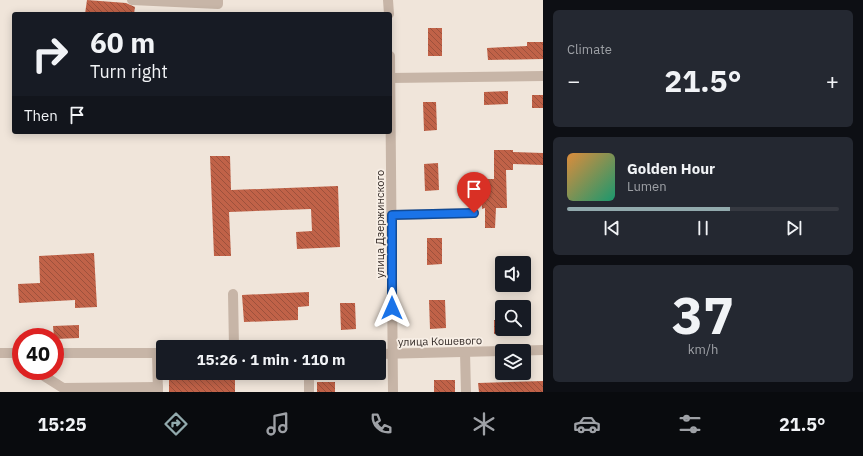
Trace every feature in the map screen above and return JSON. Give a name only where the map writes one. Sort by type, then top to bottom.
[{"type":"street","points":[[132,0],[218,4],[218,0]]},
{"type":"street","points":[[388,0],[389,12]]},
{"type":"street","points":[[392,78],[543,76]]},
{"type":"street","name":"улица Дзержинского","points":[[391,134],[393,392]]},
{"type":"street","points":[[392,215],[474,213]]},
{"type":"street","points":[[233,294],[234,340]]},
{"type":"street","points":[[531,350],[543,350]]},
{"type":"street","name":"улица Кошевого","points":[[386,354],[495,351]]},
{"type":"street","points":[[0,352],[12,353]]},
{"type":"street","points":[[465,352],[466,392]]},
{"type":"street","points":[[64,353],[156,353]]},
{"type":"street","points":[[50,380],[63,388],[158,389]]},
{"type":"street","points":[[309,380],[310,392]]},
{"type":"building","points":[[87,0],[126,3],[135,7],[134,12],[85,12]]},
{"type":"building","points":[[428,28],[442,28],[442,56],[428,56]]},
{"type":"building","points":[[527,42],[543,42],[543,59],[488,60],[487,48],[527,46]]},
{"type":"building","points":[[508,91],[508,104],[484,105],[484,92]]},
{"type":"building","points":[[532,95],[543,95],[543,108],[532,108]]},
{"type":"building","points":[[423,102],[436,102],[437,130],[424,131]]},
{"type":"building","points":[[494,150],[543,153],[543,165],[513,164],[513,170],[506,170],[507,208],[496,208],[495,228],[485,228],[485,208],[482,209],[481,179],[494,179]]},
{"type":"building","points":[[210,156],[230,156],[231,190],[338,186],[340,247],[297,249],[296,232],[312,231],[311,209],[229,212],[231,256],[214,256]]},
{"type":"building","points":[[438,163],[439,190],[425,191],[424,164]]},
{"type":"building","points":[[427,238],[442,238],[442,264],[427,265]]},
{"type":"building","points":[[94,253],[97,307],[75,308],[75,300],[19,303],[18,284],[40,283],[39,256]]},
{"type":"building","points":[[309,292],[309,306],[298,307],[298,320],[244,322],[242,295]]},
{"type":"building","points":[[429,300],[445,300],[446,328],[430,329]]},
{"type":"building","points":[[340,303],[355,303],[356,329],[341,330]]},
{"type":"building","points":[[494,320],[495,320],[495,334]]},
{"type":"building","points":[[79,325],[79,338],[64,339],[64,328],[53,328],[53,326]]},
{"type":"building","points":[[169,380],[235,380],[235,392],[169,392]]},
{"type":"building","points":[[434,380],[455,380],[455,392],[434,392]]},
{"type":"building","points":[[543,381],[543,392],[479,392],[478,383]]},
{"type":"building","points":[[317,382],[335,382],[335,392],[317,392]]},
{"type":"route","points":[[392,308],[392,215],[474,213]]}]
